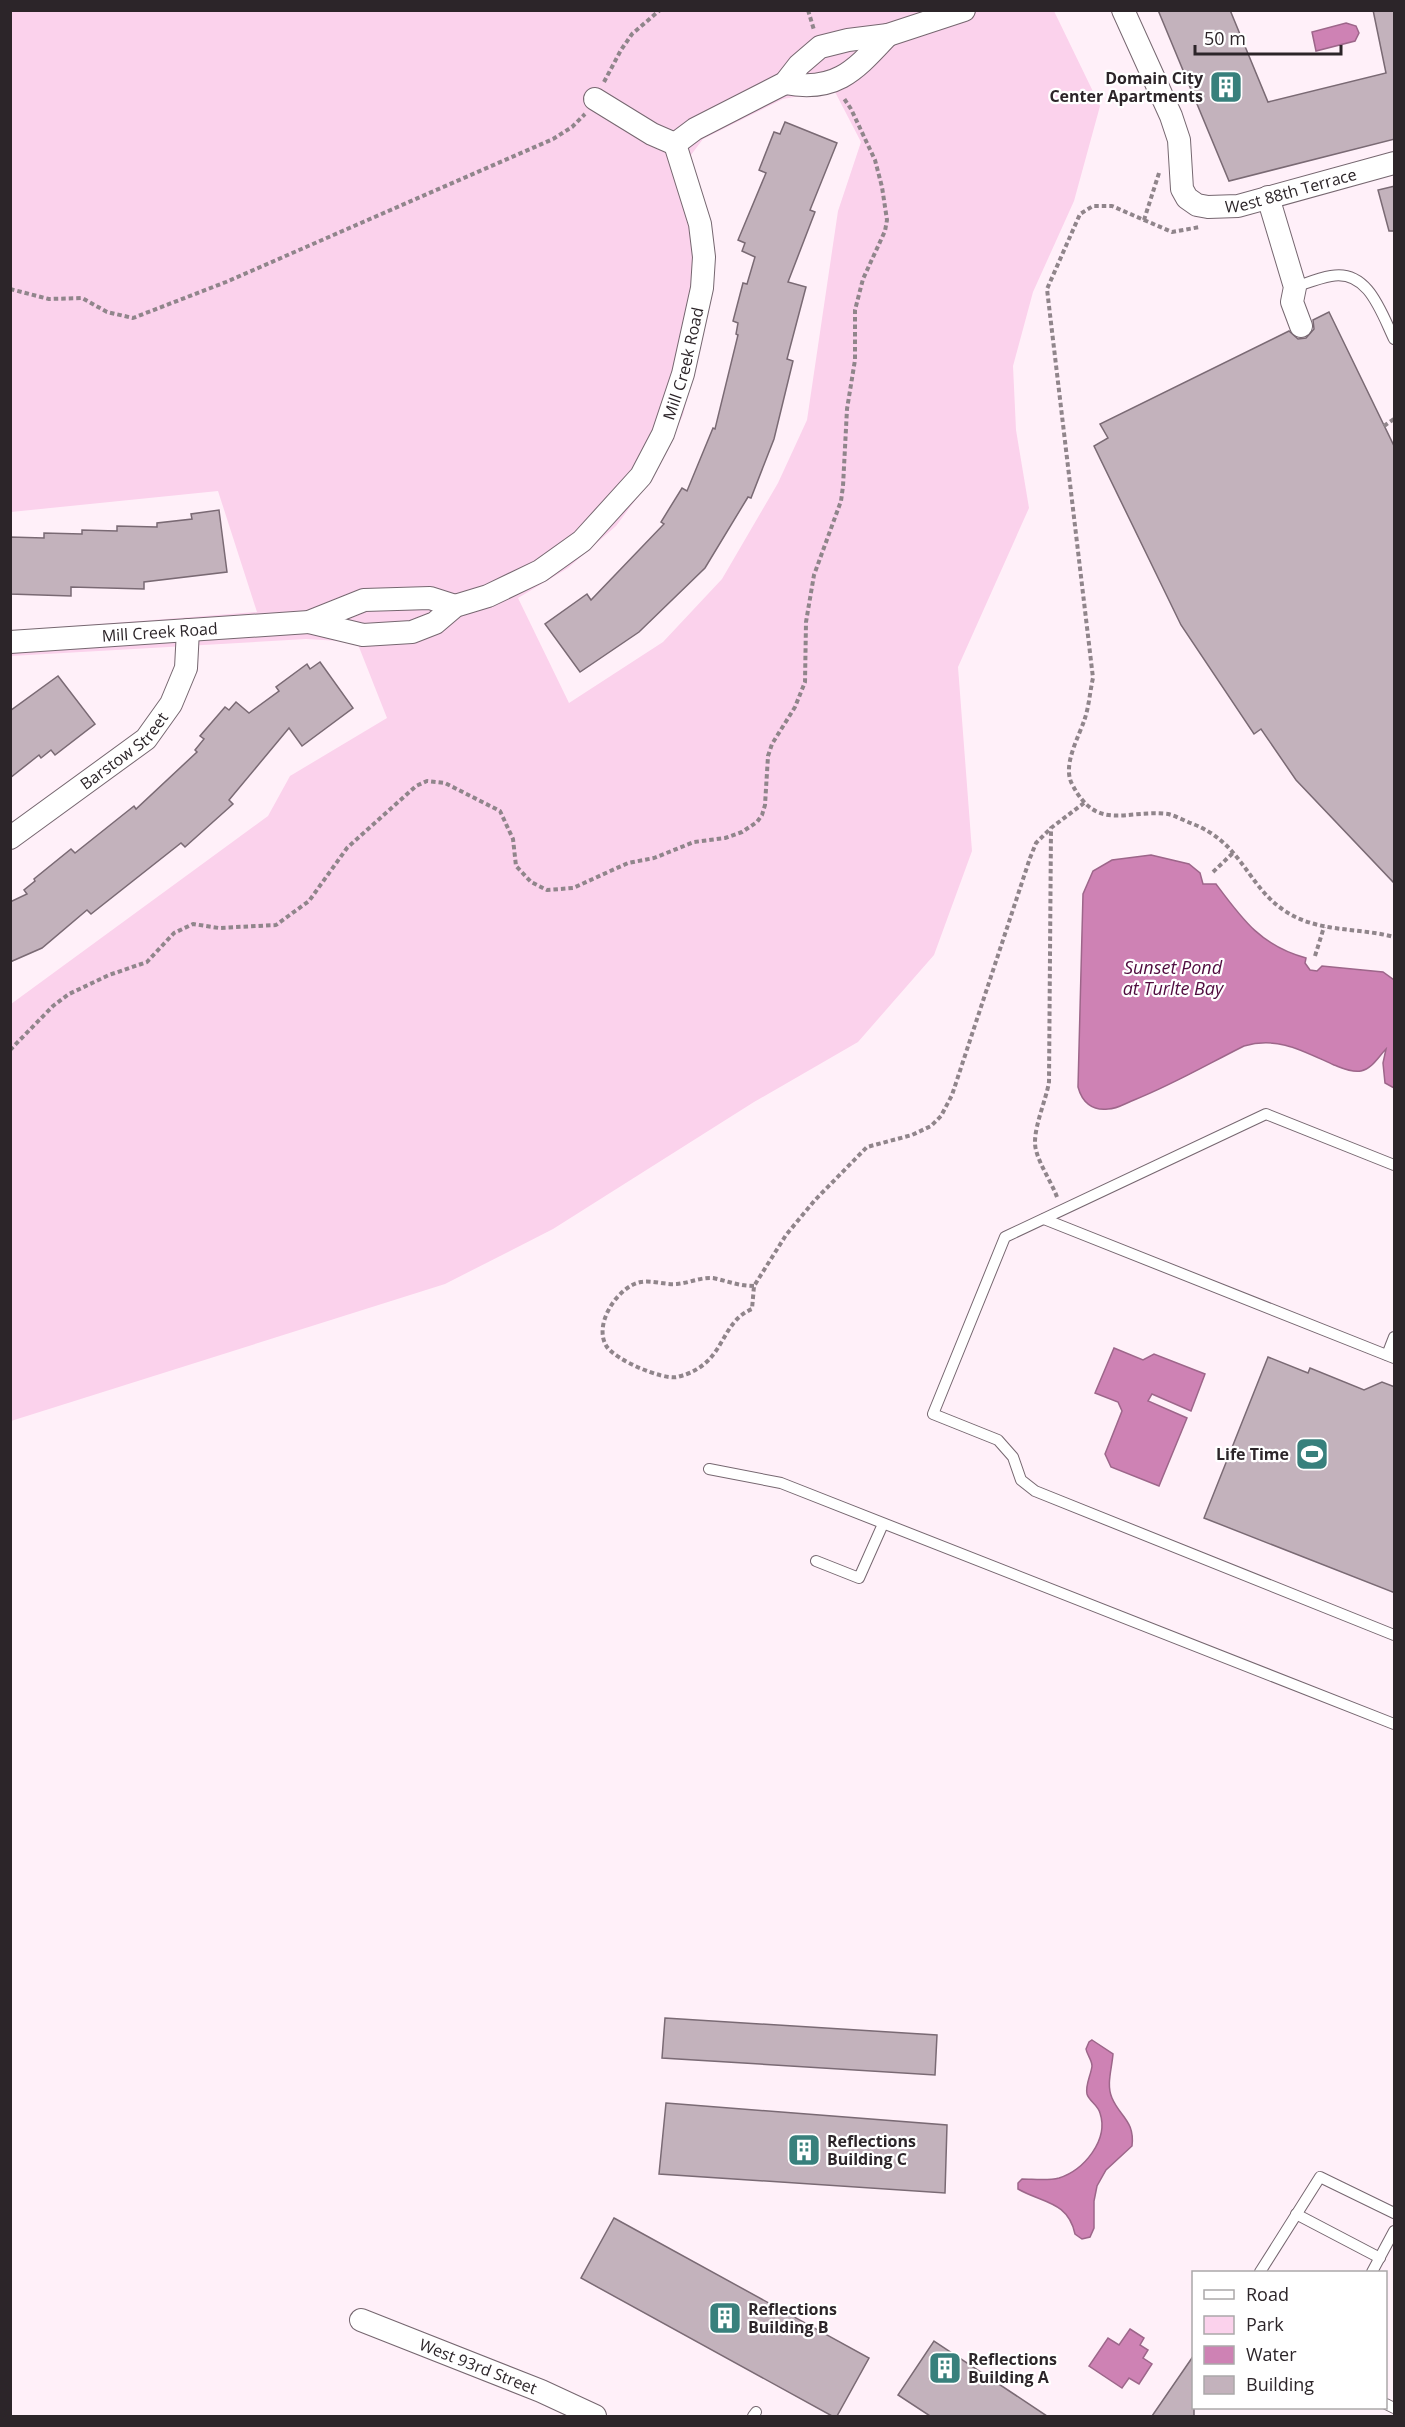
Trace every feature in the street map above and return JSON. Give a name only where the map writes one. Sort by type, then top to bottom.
[{"type":"street","points":[[595,99],[652,134],[675,144],[695,129],[785,83],[799,65],[820,46],[888,35],[964,10]]},
{"type":"street","name":"West 88th Terrace","points":[[1124,10],[1171,116],[1179,140],[1182,189],[1187,198],[1197,205],[1238,206],[1395,163]]},
{"type":"street","points":[[785,83],[800,86],[833,81],[855,69],[888,35]]},
{"type":"street","name":"Mill Creek Road","points":[[10,642],[309,622],[363,635],[412,633],[435,623],[455,606],[488,596],[540,571],[582,541],[641,476],[663,434],[683,374],[702,288],[704,257],[700,224],[675,144]]},
{"type":"street","points":[[1268,198],[1295,287],[1292,302],[1301,326]]},
{"type":"street","name":"Mill Creek Road","points":[[309,622],[364,600],[430,598],[455,606]]},
{"type":"street","name":"Barstow Street","points":[[10,838],[146,739],[171,704],[186,668],[188,630]]},
{"type":"street","name":"West 93rd Street","points":[[361,2320],[541,2391],[595,2416]]},
{"type":"lane","points":[[1295,287],[1332,275],[1350,276],[1362,282],[1395,339]]},
{"type":"lane","points":[[1395,1165],[1266,1114],[1005,1237],[933,1414],[998,1440],[1013,1457],[1021,1480],[1035,1491],[1395,1635]]},
{"type":"lane","points":[[1044,1219],[1391,1356],[1395,1337]]},
{"type":"lane","points":[[709,1469],[781,1483],[1395,1724]]},
{"type":"lane","points":[[816,1561],[860,1578],[883,1524]]},
{"type":"lane","points":[[1261,2271],[1320,2177],[1395,2213]]},
{"type":"lane","points":[[1296,2214],[1380,2258]]},
{"type":"lane","points":[[1373,2271],[1395,2231]]},
{"type":"path","points":[[10,289],[49,299],[82,298],[107,312],[133,318],[226,282],[553,139],[584,116],[632,34],[660,10]]},
{"type":"path","points":[[808,10],[820,46]]},
{"type":"path","points":[[10,1050],[53,1006],[69,994],[147,962],[174,933],[193,924],[219,928],[276,925],[309,901],[355,840],[416,786],[427,781],[445,783],[500,811],[513,839],[516,866],[531,882],[547,890],[573,888],[628,863],[654,858],[694,842],[725,838],[742,832],[757,822],[765,805],[768,756],[772,744],[795,707],[805,682],[806,622],[814,575],[838,509],[843,486],[847,409],[855,360],[855,310],[865,273],[885,231],[882,187],[875,160],[851,109],[833,81]]},
{"type":"path","points":[[1144,220],[1160,173],[1159,162]]},
{"type":"path","points":[[1202,227],[1172,232],[1112,206],[1093,206],[1080,214],[1047,289],[1093,678],[1085,718],[1071,754],[1070,781],[1084,803],[1105,816],[1168,814],[1204,828],[1228,845],[1264,893],[1283,910],[1304,922],[1324,927],[1373,931],[1395,938]]},
{"type":"path","points":[[1384,426],[1395,419]]},
{"type":"path","points":[[754,1286],[743,1286],[712,1278],[676,1284],[642,1281],[627,1287],[611,1304],[605,1321],[603,1336],[607,1347],[635,1365],[664,1377],[676,1377],[704,1365],[713,1357],[738,1316],[752,1309],[754,1286],[798,1220],[861,1153],[877,1143],[912,1135],[931,1126],[947,1107],[1036,843],[1051,828],[1084,803]]},
{"type":"path","points":[[1051,828],[1049,1082],[1035,1137],[1035,1149],[1062,1210]]},
{"type":"path","points":[[1213,872],[1234,852]]},
{"type":"path","points":[[1316,956],[1324,927]]},
{"type":"green space","points":[[11,11],[1054,11],[1100,106],[1074,201],[1033,292],[1013,366],[1016,430],[1029,508],[958,667],[972,851],[934,955],[858,1042],[754,1102],[553,1229],[445,1284],[11,1421],[11,1004],[268,816],[290,776],[387,718],[357,642],[306,639],[11,656],[11,631],[257,612],[218,491],[11,512]],"holes":[[[834,90],[861,142],[838,211],[807,420],[778,483],[722,579],[663,642],[569,703],[518,598],[568,568],[616,526],[654,475],[683,415],[712,295],[713,241],[688,159],[703,139],[783,99]]]},
{"type":"water","points":[[1346,23],[1356,26],[1359,33],[1355,41],[1316,51],[1312,32]]},
{"type":"water","name":"Sunset Pond at Turlte Bay","points":[[1151,855],[1189,864],[1200,873],[1203,884],[1216,884],[1254,930],[1290,953],[1306,958],[1305,963],[1310,970],[1317,971],[1322,966],[1383,972],[1394,980],[1394,1088],[1385,1083],[1383,1063],[1386,1049],[1369,1068],[1354,1071],[1290,1046],[1256,1043],[1244,1046],[1162,1088],[1115,1108],[1097,1109],[1088,1104],[1078,1087],[1083,894],[1093,871],[1112,860]]},
{"type":"water","points":[[1114,1348],[1143,1360],[1154,1354],[1205,1374],[1191,1411],[1152,1394],[1148,1401],[1187,1418],[1159,1486],[1111,1467],[1105,1454],[1122,1411],[1118,1402],[1095,1393]]},
{"type":"water","points":[[1092,2040],[1113,2054],[1109,2082],[1110,2093],[1129,2125],[1132,2146],[1106,2170],[1097,2186],[1094,2201],[1094,2228],[1090,2237],[1082,2239],[1075,2234],[1067,2215],[1053,2204],[1018,2189],[1018,2183],[1022,2179],[1050,2179],[1068,2174],[1085,2161],[1098,2143],[1102,2123],[1100,2113],[1087,2091],[1092,2066],[1086,2049]]},
{"type":"water","points":[[1130,2329],[1144,2338],[1140,2345],[1148,2350],[1143,2358],[1152,2364],[1139,2384],[1129,2378],[1122,2388],[1089,2366],[1108,2338],[1119,2345]]},
{"type":"building","name":"Domain City Center Apartments","points":[[1158,10],[1230,10],[1268,102],[1386,73],[1373,10],[1395,10],[1395,139],[1229,181]]},
{"type":"building","points":[[785,122],[837,143],[810,210],[815,212],[788,282],[806,287],[787,359],[793,361],[774,439],[751,498],[748,497],[705,568],[639,632],[580,672],[545,624],[587,594],[591,600],[664,524],[661,522],[682,488],[687,491],[713,428],[715,429],[738,335],[736,334],[738,323],[733,321],[743,283],[747,284],[755,257],[742,251],[745,243],[738,240],[766,173],[759,170],[774,132],[780,134]]},
{"type":"building","points":[[1395,186],[1395,231],[1389,231],[1378,190]]},
{"type":"building","points":[[1329,312],[1395,448],[1395,884],[1296,780],[1261,729],[1254,734],[1181,625],[1094,446],[1108,438],[1100,424],[1289,331],[1298,339],[1306,338],[1314,329],[1313,320]]},
{"type":"building","points":[[219,510],[227,572],[144,582],[144,589],[71,587],[71,596],[10,594],[10,537],[44,538],[44,533],[82,534],[82,530],[117,531],[117,526],[157,527],[157,523],[192,519],[191,514]]},
{"type":"building","points":[[320,662],[353,708],[302,746],[289,728],[229,800],[233,804],[185,847],[181,843],[91,914],[87,910],[42,948],[10,962],[10,902],[27,894],[24,890],[35,881],[34,879],[71,849],[75,853],[134,806],[136,809],[197,752],[195,750],[204,739],[200,736],[225,707],[229,710],[236,702],[249,713],[279,691],[276,687],[307,664],[310,669]]},
{"type":"building","points":[[58,676],[95,724],[55,755],[51,750],[41,758],[39,755],[10,778],[10,711]]},
{"type":"building","name":"Life Time","points":[[1268,1357],[1308,1373],[1310,1368],[1364,1390],[1382,1382],[1395,1387],[1395,1593],[1204,1518]]},
{"type":"building","points":[[665,2018],[937,2035],[935,2075],[662,2058]]},
{"type":"building","name":"Reflections Building C","points":[[666,2103],[947,2125],[945,2193],[659,2174]]},
{"type":"building","name":"Reflections Building B","points":[[614,2218],[869,2358],[837,2416],[832,2416],[581,2278]]},
{"type":"building","name":"Reflections Building A","points":[[934,2341],[1047,2416],[930,2416],[898,2395]]},
{"type":"building","points":[[1192,2358],[1194,2416],[1152,2416]]},
{"type":"place","name":"Domain City Center Apartments","points":[[1226,87]]},
{"type":"place","name":"Life Time","points":[[1312,1454]]},
{"type":"place","name":"Reflections Building C","points":[[804,2150]]},
{"type":"place","name":"Reflections Building B","points":[[725,2318]]},
{"type":"place","name":"Reflections Building A","points":[[945,2368]]}]
